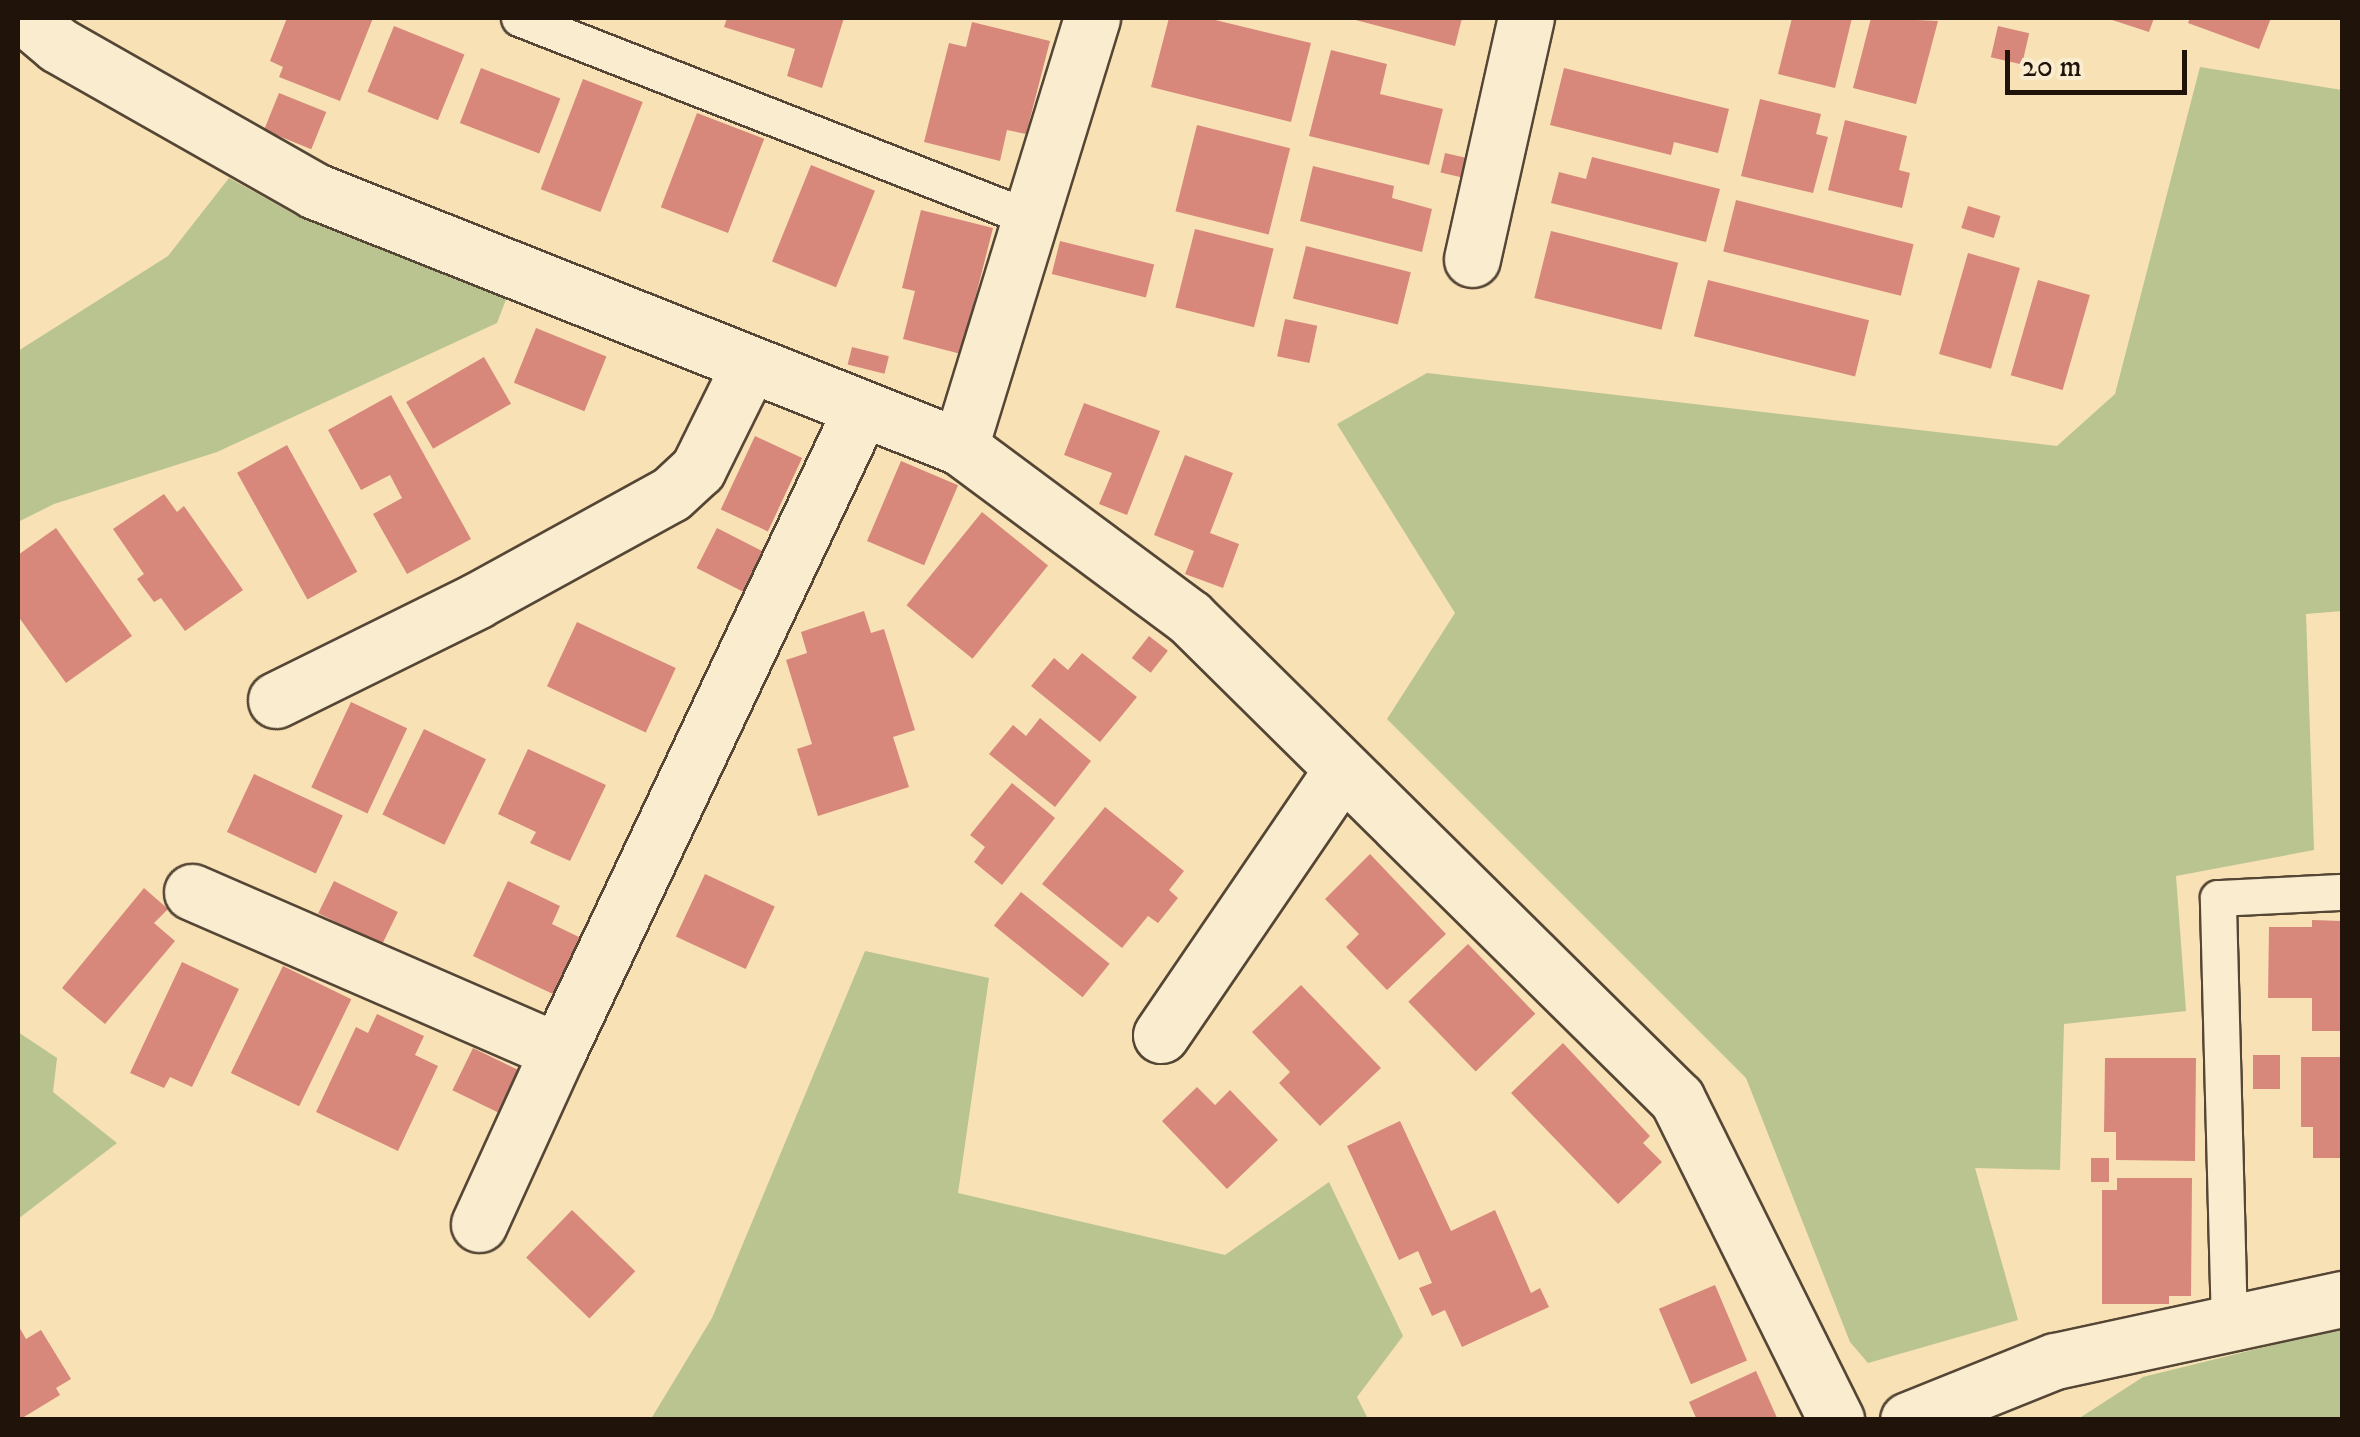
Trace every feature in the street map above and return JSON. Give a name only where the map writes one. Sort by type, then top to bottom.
[{"type":"street","points":[[26,18],[58,45],[315,191],[960,447],[1189,617],[1677,1099],[1836,1420]]},
{"type":"street","points":[[960,447],[1092,18]]},
{"type":"street","points":[[1472,259],[1526,18]]},
{"type":"street","points":[[276,700],[476,601],[671,494],[698,469],[750,364]]},
{"type":"street","points":[[479,1224],[861,410]]},
{"type":"street","points":[[1160,1034],[1342,770]]},
{"type":"street","points":[[192,892],[558,1051]]},
{"type":"street","points":[[1908,1420],[2055,1361],[2342,1299]]},
{"type":"lane","points":[[519,18],[1030,218]]},
{"type":"lane","points":[[2229,1324],[2218,898],[2342,892]]},
{"type":"green space","points":[[2200,67],[2342,90],[2342,611],[2306,614],[2314,850],[2176,876],[2186,1011],[2064,1024],[2060,1170],[1975,1168],[2018,1320],[1868,1363],[1850,1342],[1746,1078],[1387,719],[1455,613],[1337,424],[1427,373],[2057,446],[2115,394]]},
{"type":"green space","points":[[229,178],[294,214],[507,297],[497,323],[217,452],[54,504],[18,522],[18,351],[168,256]]},
{"type":"green space","points":[[865,951],[989,978],[958,1193],[1225,1255],[1329,1182],[1403,1336],[1357,1397],[1368,1419],[651,1419],[712,1318]]},
{"type":"green space","points":[[18,1032],[57,1058],[53,1092],[117,1143],[18,1219]]},
{"type":"green space","points":[[2342,1328],[2342,1419],[2078,1419],[2143,1377]]},
{"type":"building","points":[[287,18],[373,18],[340,101],[279,77],[283,67],[270,61]]},
{"type":"building","points":[[727,18],[844,18],[822,88],[787,76],[795,49],[724,27]]},
{"type":"building","points":[[1169,18],[1207,18],[1311,43],[1291,122],[1151,87]]},
{"type":"building","points":[[1348,18],[1462,18],[1455,46]]},
{"type":"building","points":[[1792,18],[1852,18],[1835,88],[1778,74]]},
{"type":"building","points":[[1871,18],[1938,21],[1916,104],[1853,88]]},
{"type":"building","points":[[2106,18],[2154,18],[2149,32]]},
{"type":"building","points":[[2190,18],[2271,18],[2259,49],[2188,23]]},
{"type":"building","points":[[972,22],[1050,41],[1026,134],[1007,130],[1000,161],[924,142],[949,43],[966,47]]},
{"type":"building","points":[[394,26],[464,54],[438,120],[367,92]]},
{"type":"building","points":[[1998,26],[2029,33],[2022,64],[1991,57]]},
{"type":"building","points":[[1331,50],[1387,64],[1380,94],[1443,109],[1429,165],[1309,136]]},
{"type":"building","points":[[481,68],[560,98],[539,154],[460,123]]},
{"type":"building","points":[[1564,68],[1729,109],[1718,153],[1674,142],[1671,155],[1550,125]]},
{"type":"building","points":[[583,79],[643,102],[600,212],[541,189]]},
{"type":"building","points":[[279,93],[326,112],[311,149],[264,130]]},
{"type":"building","points":[[1760,99],[1821,114],[1816,134],[1828,137],[1813,193],[1741,176]]},
{"type":"building","points":[[697,113],[764,139],[728,233],[661,207]]},
{"type":"building","points":[[1845,120],[1907,136],[1899,170],[1910,173],[1902,208],[1828,190]]},
{"type":"building","points":[[1197,125],[1290,148],[1269,235],[1175,211]]},
{"type":"building","points":[[1445,153],[1472,159],[1468,179],[1441,172]]},
{"type":"building","points":[[1592,157],[1720,189],[1706,242],[1551,203],[1559,172],[1586,179]]},
{"type":"building","points":[[811,165],[875,191],[836,287],[772,261]]},
{"type":"building","points":[[1313,166],[1394,186],[1392,198],[1432,209],[1422,252],[1300,221]]},
{"type":"building","points":[[1736,200],[1914,244],[1901,296],[1723,251]]},
{"type":"building","points":[[1968,206],[2001,216],[1994,238],[1961,228]]},
{"type":"building","points":[[921,210],[993,228],[961,354],[903,339],[915,291],[902,288]]},
{"type":"building","points":[[1195,229],[1274,249],[1254,327],[1175,308]]},
{"type":"building","points":[[1551,231],[1678,263],[1661,330],[1534,298]]},
{"type":"building","points":[[1060,241],[1154,264],[1146,297],[1052,274]]},
{"type":"building","points":[[1306,246],[1411,272],[1398,325],[1293,298]]},
{"type":"building","points":[[1968,253],[2020,268],[1991,369],[1939,354]]},
{"type":"building","points":[[1708,280],[1869,320],[1855,376],[1694,336]]},
{"type":"building","points":[[2038,280],[2090,295],[2063,390],[2011,375]]},
{"type":"building","points":[[1285,319],[1317,326],[1309,363],[1277,356]]},
{"type":"building","points":[[536,328],[606,356],[584,411],[514,383]]},
{"type":"building","points":[[852,347],[889,356],[885,374],[848,364]]},
{"type":"building","points":[[484,357],[511,404],[433,449],[406,402]]},
{"type":"building","points":[[391,395],[471,539],[407,574],[373,514],[402,498],[390,475],[361,490],[328,430]]},
{"type":"building","points":[[1084,403],[1160,431],[1127,515],[1099,504],[1112,473],[1064,455]]},
{"type":"building","points":[[755,436],[802,458],[768,531],[721,509]]},
{"type":"building","points":[[287,445],[357,572],[307,599],[237,473]]},
{"type":"building","points":[[1185,455],[1233,473],[1210,533],[1239,544],[1223,588],[1185,574],[1194,551],[1154,535]]},
{"type":"building","points":[[901,461],[958,485],[924,565],[867,541]]},
{"type":"building","points":[[164,494],[177,512],[184,506],[243,590],[185,631],[161,598],[154,602],[137,579],[144,574],[113,529]]},
{"type":"building","points":[[982,512],[1048,565],[973,659],[906,605]]},
{"type":"building","points":[[56,528],[132,636],[66,683],[18,616],[18,555]]},
{"type":"building","points":[[717,528],[767,553],[746,594],[697,568]]},
{"type":"building","points":[[864,611],[871,633],[884,629],[915,730],[893,737],[909,787],[818,816],[797,749],[812,744],[786,660],[807,653],[801,632]]},
{"type":"building","points":[[577,622],[676,668],[646,732],[547,686]]},
{"type":"building","points":[[1149,636],[1168,651],[1151,673],[1132,658]]},
{"type":"building","points":[[1082,653],[1137,697],[1100,742],[1031,686],[1054,658],[1068,670]]},
{"type":"building","points":[[351,702],[407,728],[367,813],[311,787]]},
{"type":"building","points":[[1040,718],[1091,761],[1055,807],[989,754],[1013,725],[1026,736]]},
{"type":"building","points":[[424,729],[486,759],[444,845],[382,814]]},
{"type":"building","points":[[528,749],[606,785],[570,861],[530,843],[536,832],[498,814]]},
{"type":"building","points":[[254,774],[343,815],[316,873],[227,832]]},
{"type":"building","points":[[1012,783],[1055,818],[1002,885],[974,862],[985,847],[970,835]]},
{"type":"building","points":[[1105,807],[1184,871],[1169,890],[1178,898],[1158,923],[1148,916],[1122,948],[1042,884]]},
{"type":"building","points":[[1370,854],[1446,934],[1387,990],[1346,947],[1359,934],[1325,899]]},
{"type":"building","points":[[705,874],[775,907],[746,969],[676,937]]},
{"type":"building","points":[[334,881],[398,912],[382,944],[318,913]]},
{"type":"building","points":[[508,881],[560,906],[552,924],[581,938],[555,995],[473,956]]},
{"type":"building","points":[[144,888],[168,909],[154,923],[175,941],[105,1024],[62,988]]},
{"type":"building","points":[[1021,892],[1110,964],[1083,997],[994,925]]},
{"type":"building","points":[[2312,920],[2342,921],[2342,1031],[2312,1031],[2312,998],[2268,998],[2269,927],[2312,927]]},
{"type":"building","points":[[1468,944],[1535,1014],[1476,1071],[1408,1002]]},
{"type":"building","points":[[182,962],[239,989],[192,1087],[170,1077],[164,1088],[130,1073]]},
{"type":"building","points":[[283,966],[351,999],[299,1106],[231,1073]]},
{"type":"building","points":[[1301,985],[1381,1068],[1320,1126],[1279,1083],[1290,1072],[1252,1032]]},
{"type":"building","points":[[377,1014],[424,1036],[415,1055],[438,1066],[398,1151],[316,1112],[356,1027],[368,1033]]},
{"type":"building","points":[[1563,1043],[1650,1136],[1643,1143],[1662,1162],[1618,1204],[1511,1093]]},
{"type":"building","points":[[473,1048],[519,1070],[498,1113],[452,1090]]},
{"type":"building","points":[[2253,1055],[2280,1055],[2280,1089],[2253,1089]]},
{"type":"building","points":[[2301,1057],[2342,1057],[2342,1158],[2313,1158],[2313,1127],[2301,1127]]},
{"type":"building","points":[[2105,1058],[2196,1058],[2195,1161],[2116,1160],[2116,1132],[2104,1132]]},
{"type":"building","points":[[1197,1087],[1215,1105],[1230,1090],[1278,1140],[1227,1189],[1162,1121]]},
{"type":"building","points":[[1400,1121],[1451,1231],[1495,1210],[1531,1293],[1540,1288],[1549,1307],[1462,1347],[1445,1310],[1432,1316],[1419,1288],[1432,1283],[1418,1251],[1399,1260],[1347,1146]]},
{"type":"building","points":[[2091,1158],[2109,1158],[2109,1182],[2091,1182]]},
{"type":"building","points":[[2117,1178],[2192,1178],[2191,1296],[2169,1296],[2169,1304],[2102,1304],[2102,1190],[2117,1190]]},
{"type":"building","points":[[572,1210],[635,1271],[589,1319],[526,1257]]},
{"type":"building","points":[[1715,1285],[1747,1360],[1691,1384],[1659,1309]]},
{"type":"building","points":[[18,1325],[26,1339],[41,1330],[71,1379],[56,1388],[60,1395],[19,1420]]},
{"type":"building","points":[[1756,1371],[1778,1420],[1697,1420],[1689,1402]]}]
